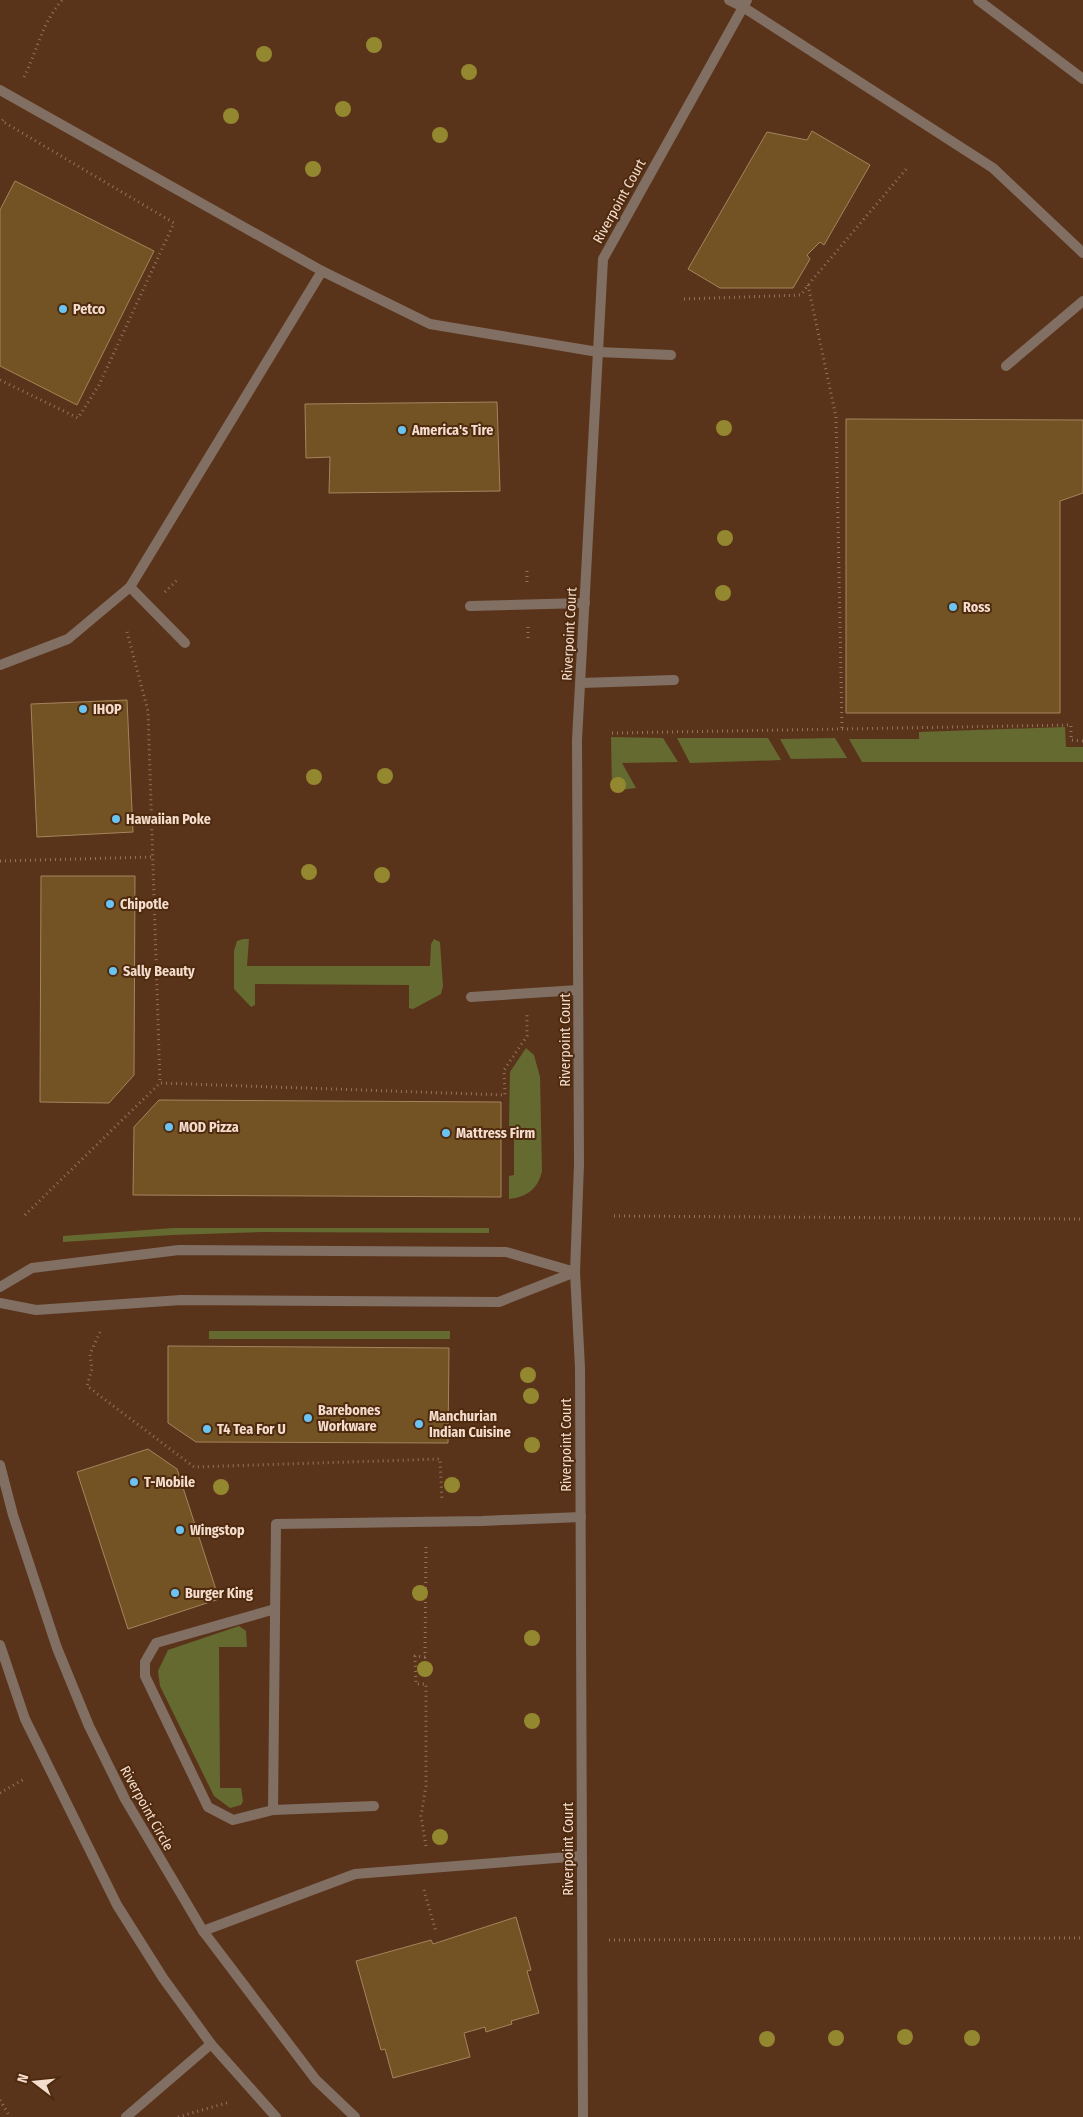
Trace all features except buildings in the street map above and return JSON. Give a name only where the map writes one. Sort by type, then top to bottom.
[{"type":"street","points":[[729,0],[745,4],[993,168],[1083,253]]},
{"type":"street","points":[[978,0],[1083,79]]},
{"type":"street","name":"Riverpoint Court","points":[[583,2117],[580,1368],[576,1272],[579,1164],[577,740],[603,259],[745,4]]},
{"type":"street","points":[[0,90],[322,272],[430,324],[598,352],[671,355]]},
{"type":"street","points":[[0,665],[68,639],[130,587],[322,272]]},
{"type":"street","points":[[1006,366],[1083,301]]},
{"type":"street","points":[[130,587],[185,643]]},
{"type":"street","points":[[470,606],[585,603]]},
{"type":"street","points":[[580,683],[674,680]]},
{"type":"street","points":[[470,997],[578,990]]},
{"type":"street","points":[[0,1287],[32,1268],[179,1250],[506,1252],[576,1272]]},
{"type":"street","points":[[0,1303],[36,1310],[182,1300],[499,1302],[576,1272]]},
{"type":"street","name":"Riverpoint Circle","points":[[0,1465],[14,1515],[57,1648],[89,1726],[125,1799],[203,1931],[316,2080],[355,2117]]},
{"type":"street","points":[[273,1810],[276,1524],[581,1517]]},
{"type":"street","points":[[275,1609],[156,1643],[145,1662],[145,1676],[208,1807],[233,1820],[273,1810],[374,1806]]},
{"type":"street","points":[[0,1645],[25,1719],[117,1905],[163,1978],[212,2044],[276,2117]]},
{"type":"street","points":[[203,1931],[355,1874],[581,1856]]},
{"type":"street","points":[[126,2117],[212,2044]]},
{"type":"path","points":[[26,73],[39,37],[53,10],[62,0]]},
{"type":"path","points":[[0,380],[78,418],[99,385],[174,223],[2,121]]},
{"type":"path","points":[[684,298],[801,295],[908,167]]},
{"type":"path","points":[[808,285],[836,417],[842,729]]},
{"type":"path","points":[[128,632],[148,711],[160,1083]]},
{"type":"path","points":[[612,732],[1071,725],[1071,740],[1083,741]]},
{"type":"path","points":[[0,861],[153,857]]},
{"type":"path","points":[[25,1215],[160,1083],[505,1095],[504,1070],[527,1036]]},
{"type":"path","points":[[614,1216],[1083,1219]]},
{"type":"path","points":[[100,1332],[90,1354],[92,1369],[87,1386],[194,1467],[440,1459],[443,1544],[426,1545],[425,1657],[416,1656],[416,1684],[426,1684],[426,1786],[421,1816],[426,1849],[424,1895],[436,1932]]},
{"type":"path","points":[[0,1793],[26,1778]]},
{"type":"path","points":[[608,1940],[1083,1938]]},
{"type":"path","points":[[0,2100],[10,2117]]},
{"type":"path","points":[[178,2117],[230,2102]]},
{"type":"green space","points":[[1065,727],[1066,747],[1083,747],[1083,762],[862,762],[849,739],[919,739],[919,732]]},
{"type":"green space","points":[[611,737],[663,738],[678,762],[622,763],[636,788],[612,791]]},
{"type":"green space","points":[[677,738],[768,738],[781,760],[690,763]]},
{"type":"green space","points":[[835,738],[847,758],[791,759],[780,739]]},
{"type":"green space","points":[[249,939],[247,966],[430,966],[431,944],[434,939],[440,942],[443,986],[441,994],[413,1009],[409,1008],[409,985],[255,984],[255,1005],[251,1007],[234,989],[234,951],[237,941]]},
{"type":"green space","points":[[526,1048],[534,1055],[540,1077],[542,1171],[538,1183],[531,1191],[509,1199],[509,1176],[514,1175],[514,1127],[509,1128],[510,1072]]},
{"type":"green space","points":[[173,1228],[489,1228],[489,1233],[262,1232],[172,1235],[63,1242],[63,1236]]},
{"type":"green space","points":[[209,1331],[450,1331],[450,1339],[209,1339]]},
{"type":"green space","points":[[239,1626],[246,1631],[247,1647],[219,1647],[220,1788],[241,1788],[243,1801],[241,1805],[230,1808],[214,1796],[160,1686],[158,1671],[168,1650]]},
{"type":"place","name":"Petco","points":[[63,309]]},
{"type":"place","name":"America's Tire","points":[[402,430]]},
{"type":"place","name":"Ross","points":[[953,607]]},
{"type":"place","name":"IHOP","points":[[83,709]]},
{"type":"place","name":"Hawaiian Poke","points":[[116,819]]},
{"type":"place","name":"Chipotle","points":[[110,904]]},
{"type":"place","name":"Sally Beauty","points":[[113,971]]},
{"type":"place","name":"MOD Pizza","points":[[169,1127]]},
{"type":"place","name":"Mattress Firm","points":[[446,1133]]},
{"type":"place","name":"Barebones Workware","points":[[308,1418]]},
{"type":"place","name":"Manchurian Indian Cuisine","points":[[419,1424]]},
{"type":"place","name":"T4 Tea For U","points":[[207,1429]]},
{"type":"place","name":"T-Mobile","points":[[134,1482]]},
{"type":"place","name":"Wingstop","points":[[180,1530]]},
{"type":"place","name":"Burger King","points":[[175,1593]]}]
